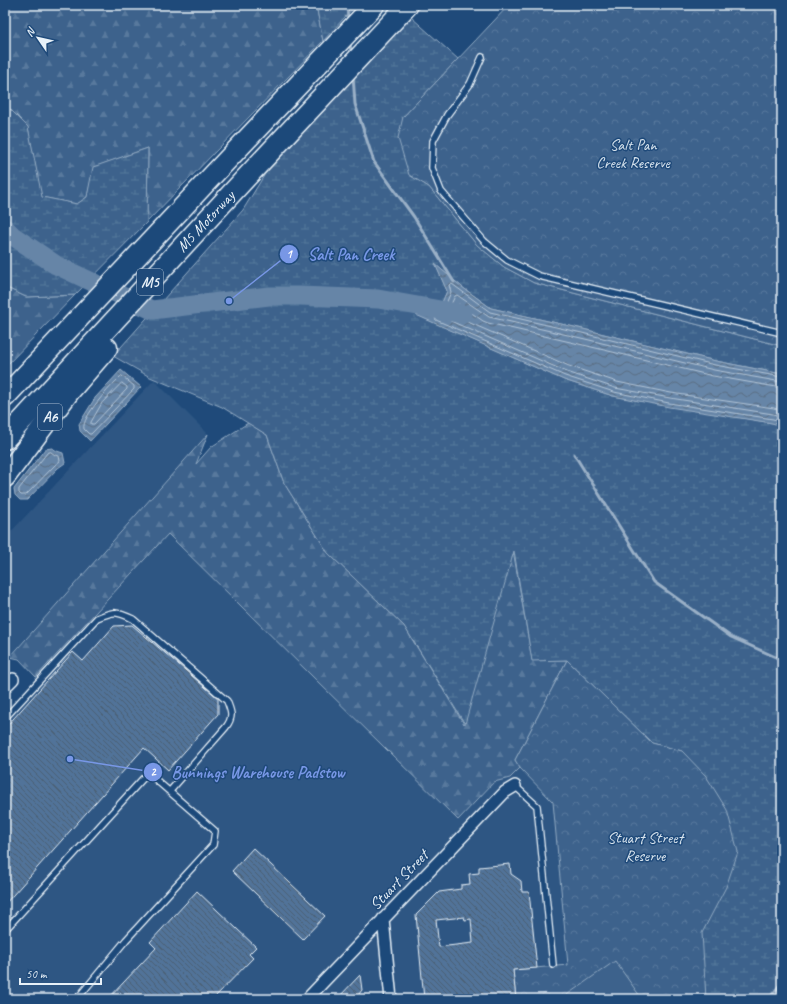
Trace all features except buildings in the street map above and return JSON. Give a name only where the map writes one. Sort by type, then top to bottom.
[{"type":"highway","name":"M5 Motorway","points":[[5,397],[33,360],[374,5]]},
{"type":"highway","name":"M5 Motorway","points":[[64,387],[133,317],[242,182],[408,5]]},
{"type":"highway","name":"M5","points":[[5,379],[33,360]]},
{"type":"highway","points":[[5,439],[64,387]]},
{"type":"highway","name":"A6","points":[[5,477],[64,387]]},
{"type":"street","name":"Stuart Street","points":[[307,999],[505,792],[515,786]]},
{"type":"street","points":[[383,919],[392,999]]},
{"type":"lane","points":[[482,57],[470,84],[447,115],[433,141],[432,168],[441,191],[484,241],[507,260],[539,276],[782,332]]},
{"type":"lane","points":[[5,718],[97,618],[111,613],[121,614],[133,619],[227,701],[231,712],[231,721],[170,791]]},
{"type":"lane","points":[[5,930],[148,773],[215,831],[213,845],[126,940],[77,999]]},
{"type":"lane","points":[[515,786],[537,806],[553,965]]},
{"type":"shaded area","points":[[154,380],[208,434],[5,662],[5,538]]},
{"type":"shaded area","points":[[168,534],[458,820],[494,782],[510,778],[520,768],[553,802],[568,965],[513,970],[516,999],[5,999],[5,711]]},
{"type":"green space","points":[[5,5],[316,5],[323,41],[147,222],[148,148],[94,167],[87,197],[77,204],[41,197],[28,127],[5,104]]},
{"type":"green space","points":[[316,5],[356,5],[323,41]]},
{"type":"green space","name":"Salt Pan Creek Reserve","points":[[509,5],[782,5],[782,346],[534,283],[504,267],[477,245],[429,187],[409,175],[398,138],[403,117]]},
{"type":"green space","points":[[411,17],[458,59],[403,117],[410,175],[429,187],[477,245],[504,267],[534,283],[782,346],[782,374],[716,361],[491,308],[462,287],[436,265],[447,291],[438,312],[417,315],[564,380],[613,396],[772,423],[782,426],[782,999],[706,999],[682,751],[652,743],[567,660],[532,661],[514,551],[465,724],[404,626],[328,553],[284,483],[267,435],[222,407],[150,377],[113,356],[243,210],[265,174]]},
{"type":"green space","points":[[5,104],[28,127],[42,197],[77,204],[87,197],[93,167],[148,148],[147,222],[75,295],[26,297],[5,287]]},
{"type":"green space","points":[[5,287],[26,297],[75,295],[5,367]]},
{"type":"green space","points":[[248,423],[267,435],[284,483],[328,553],[404,626],[464,724],[513,550],[532,660],[567,660],[515,760],[520,768],[510,778],[494,782],[458,820],[168,534],[36,677],[19,659],[10,657],[208,434],[196,464],[211,447]]},
{"type":"green space","name":"Stuart Street Reserve","points":[[567,660],[652,743],[682,751],[706,776],[727,810],[738,852],[726,887],[702,933],[706,999],[516,999],[513,970],[568,965],[553,802],[520,768],[515,760]]},
{"type":"green space","points":[[615,961],[642,999],[561,999]]},
{"type":"water","points":[[435,264],[462,287],[491,308],[716,361],[782,374],[782,426],[772,423],[669,407],[613,396],[564,380],[416,315],[438,312],[447,291]]},
{"type":"water","points":[[121,370],[141,387],[90,441],[80,431],[79,424],[95,398]]},
{"type":"water","points":[[52,448],[63,453],[65,463],[58,468],[27,500],[20,500],[15,495],[14,489],[45,449]]},
{"type":"waterway","points":[[347,5],[348,21]]},
{"type":"waterway","points":[[350,41],[351,55]]},
{"type":"waterway","points":[[353,75],[355,104],[374,162],[414,217],[454,282]]},
{"type":"waterway","points":[[5,228],[13,236],[56,265],[152,310],[269,296],[300,296],[378,299],[463,314]]},
{"type":"waterway","points":[[574,454],[654,582],[731,637],[782,660]]},
{"type":"waterway","points":[[769,999],[782,982]]},
{"type":"place","name":"Salt Pan Creek","points":[[229,301]]},
{"type":"place","name":"Bunnings Warehouse Padstow","points":[[70,759]]}]
